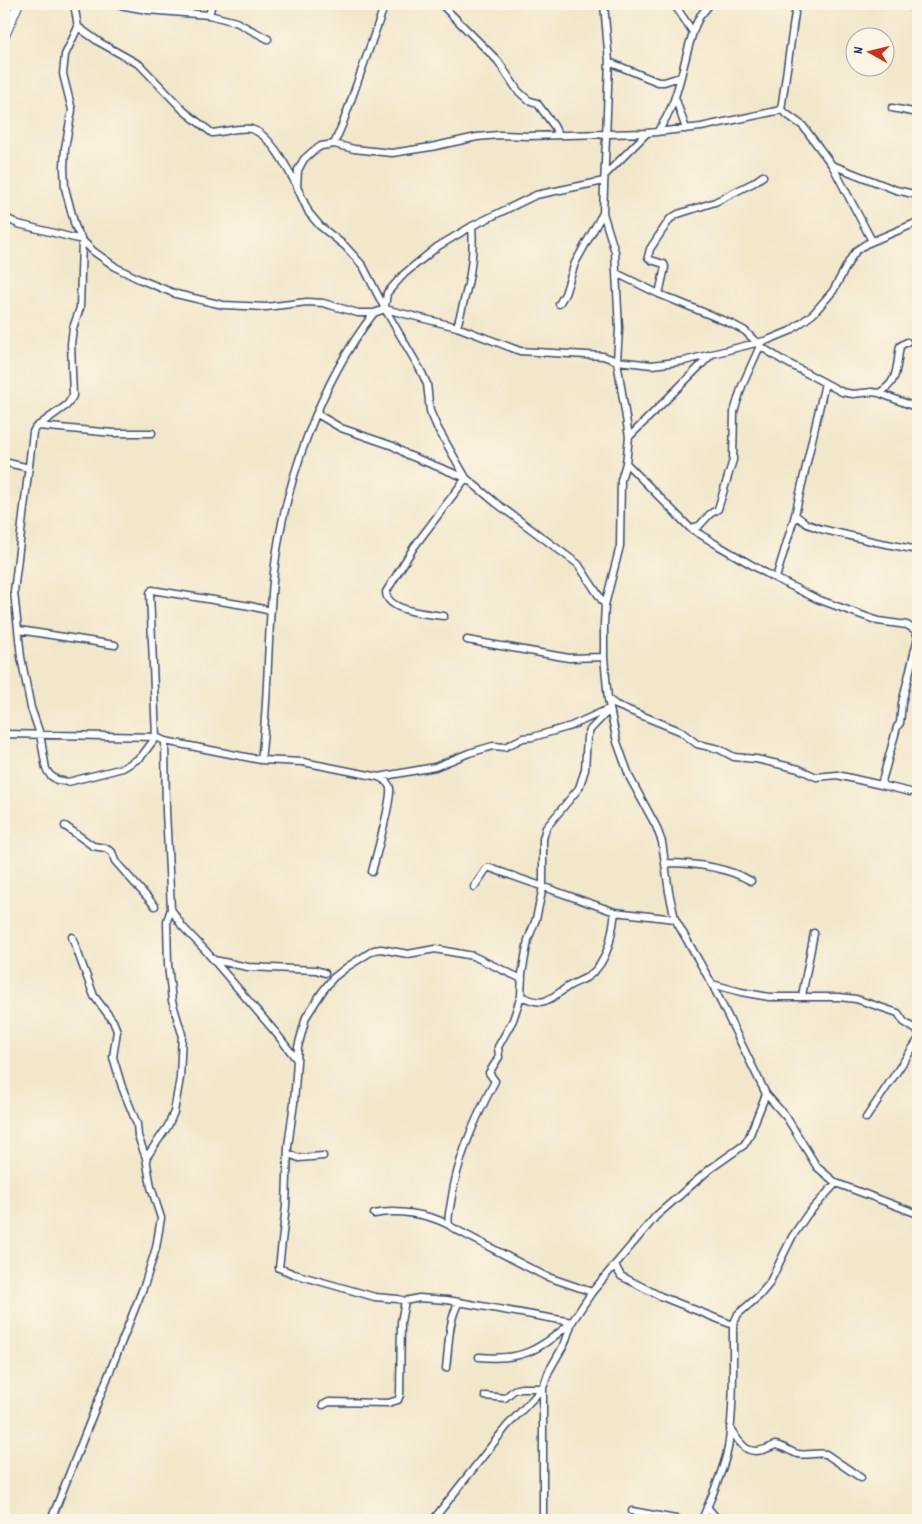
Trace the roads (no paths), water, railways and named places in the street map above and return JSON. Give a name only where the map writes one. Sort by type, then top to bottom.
[{"type":"street","points":[[4,38],[18,4]]},
{"type":"street","points":[[74,4],[78,27],[64,62],[62,74],[72,110],[65,148],[64,167],[65,188],[74,226],[82,240],[92,251],[117,268],[176,294],[223,305],[266,307],[307,302],[322,303],[358,313],[374,313],[385,309],[457,327],[520,350],[603,356],[617,361],[652,365],[684,361],[758,344],[778,337],[813,314],[833,291],[857,250],[872,241],[918,222]]},
{"type":"street","points":[[114,4],[147,10],[209,15],[236,22],[268,39]]},
{"type":"street","points":[[209,15],[212,4]]},
{"type":"street","points":[[334,144],[385,4]]},
{"type":"street","points":[[441,4],[498,61],[518,92],[528,100],[537,103],[558,134]]},
{"type":"street","points":[[604,4],[609,62],[603,213],[615,252],[619,329],[617,361],[629,437],[626,463],[621,480],[620,546],[606,605],[604,624],[604,657],[608,699],[616,742],[630,778],[656,826],[662,842],[675,919],[712,984],[766,1094],[787,1118],[817,1167],[836,1183],[918,1214]]},
{"type":"street","points":[[674,4],[693,32]]},
{"type":"street","points":[[657,132],[675,97],[693,32],[700,16],[710,4]]},
{"type":"street","points":[[902,4],[918,9]]},
{"type":"street","points":[[781,110],[795,13]]},
{"type":"street","points":[[78,27],[99,42],[140,65],[184,111],[212,134],[251,129],[264,135],[286,165],[306,208],[314,220],[345,246],[363,266],[385,309],[421,371],[426,384],[430,411],[466,478]]},
{"type":"street","points":[[609,62],[658,82],[680,77]]},
{"type":"street","points":[[675,97],[686,129]]},
{"type":"street","points":[[892,108],[918,114]]},
{"type":"street","points":[[297,187],[298,170],[304,160],[321,146],[334,144],[354,149],[392,153],[476,137],[647,133],[686,129],[759,116],[781,110]]},
{"type":"street","points":[[781,110],[803,126],[832,165],[872,241]]},
{"type":"street","points":[[385,309],[387,293],[404,274],[437,247],[472,226],[536,195],[605,178],[647,133]]},
{"type":"street","points":[[832,165],[896,190],[918,195]]},
{"type":"street","points":[[659,294],[666,267],[664,264],[651,260],[648,254],[670,220],[678,214],[715,202],[753,183],[762,176]]},
{"type":"street","points":[[559,304],[565,294],[575,263],[603,213]]},
{"type":"street","points":[[4,217],[18,224],[82,240]]},
{"type":"street","points":[[457,327],[471,272],[474,246],[472,226]]},
{"type":"street","points":[[82,240],[80,308],[73,328],[71,344],[73,396],[67,405],[35,428],[33,432],[14,592],[22,657],[31,708],[40,734],[46,769],[50,775],[57,780],[68,782],[124,768],[141,757],[156,736],[150,591],[155,589],[271,611]]},
{"type":"street","points":[[616,272],[659,294],[746,331],[758,344],[842,392],[853,394],[879,393],[918,408]]},
{"type":"street","points":[[261,760],[266,722],[271,611],[279,537],[286,509],[298,464],[317,414],[340,364],[357,335],[374,313]]},
{"type":"street","points":[[879,393],[892,384],[900,346],[907,342]]},
{"type":"street","points":[[690,528],[699,526],[710,514],[718,509],[733,460],[734,412],[758,344]]},
{"type":"street","points":[[629,437],[713,353]]},
{"type":"street","points":[[776,578],[795,515],[825,383]]},
{"type":"street","points":[[317,414],[341,428],[393,446],[408,455],[466,478],[496,503],[578,564],[606,605]]},
{"type":"street","points":[[38,426],[113,433],[152,433]]},
{"type":"street","points":[[4,462],[28,468]]},
{"type":"street","points":[[626,463],[690,528],[776,578],[817,598],[878,621],[918,626]]},
{"type":"street","points":[[444,616],[406,610],[394,605],[389,600],[386,592],[414,548],[466,478]]},
{"type":"street","points":[[795,515],[807,524],[821,529],[918,550]]},
{"type":"street","points":[[881,785],[897,727],[900,723],[902,703],[918,637],[915,630],[907,625]]},
{"type":"street","points":[[19,630],[115,645]]},
{"type":"street","points":[[468,640],[569,658],[604,657]]},
{"type":"street","points":[[608,699],[616,705],[680,731],[697,744],[719,749],[734,757],[756,759],[799,769],[816,777],[837,775],[910,792]]},
{"type":"street","points":[[4,734],[156,736],[165,741],[261,760],[303,762],[379,776],[411,770],[424,770],[468,753],[493,746],[505,746],[523,738],[533,737],[570,726],[610,708]]},
{"type":"street","points":[[449,1224],[448,1216],[454,1177],[479,1112],[495,1081],[489,1073],[499,1057],[498,1047],[513,1020],[521,996],[528,940],[536,919],[543,887],[543,846],[546,828],[580,788],[585,770],[587,737],[590,730],[610,708]]},
{"type":"street","points":[[146,1158],[168,1126],[174,1112],[180,1078],[182,1034],[172,1001],[166,922],[171,909],[166,812],[165,741]]},
{"type":"street","points":[[372,872],[388,804],[390,787],[379,776]]},
{"type":"street","points":[[65,826],[93,846],[105,848],[112,852],[115,861],[155,906]]},
{"type":"street","points":[[665,863],[680,863],[722,869],[751,881]]},
{"type":"street","points":[[474,887],[487,868],[490,868],[615,912],[675,919]]},
{"type":"street","points":[[171,909],[182,926],[276,1032],[297,1060]]},
{"type":"street","points":[[521,996],[544,1002],[571,984],[591,975],[603,960],[607,950],[615,912]]},
{"type":"street","points":[[802,996],[814,933]]},
{"type":"street","points":[[51,1520],[145,1283],[156,1248],[161,1218],[146,1158],[138,1136],[137,1124],[122,1087],[113,1057],[117,1031],[113,1021],[94,996],[72,937]]},
{"type":"street","points":[[522,979],[473,956],[435,949],[408,954],[381,948],[374,950],[333,978],[306,1017],[299,1042],[288,1146],[286,1206],[279,1268],[375,1297],[405,1301],[419,1298],[459,1302],[572,1322]]},
{"type":"street","points":[[214,960],[248,967],[316,970],[325,973]]},
{"type":"street","points":[[712,984],[769,997],[802,996],[856,999],[898,1013],[904,1022],[918,1031]]},
{"type":"street","points":[[866,1118],[918,1040]]},
{"type":"street","points":[[543,1520],[543,1388],[549,1371],[565,1343],[572,1322],[592,1292],[656,1216],[710,1169],[744,1144],[749,1137],[766,1094]]},
{"type":"street","points":[[289,1154],[299,1158],[323,1156]]},
{"type":"street","points":[[702,1520],[728,1448],[734,1325],[738,1314],[759,1296],[769,1284],[792,1237],[807,1215],[836,1183]]},
{"type":"street","points":[[374,1214],[382,1212],[414,1213],[441,1220],[545,1276],[592,1292]]},
{"type":"street","points":[[615,1265],[621,1276],[652,1292],[734,1325]]},
{"type":"street","points":[[323,1405],[329,1402],[388,1403],[398,1400],[400,1395],[401,1322],[405,1301]]},
{"type":"street","points":[[446,1368],[454,1310],[459,1302]]},
{"type":"street","points":[[478,1357],[511,1358],[525,1354],[538,1348],[572,1322]]},
{"type":"street","points":[[485,1396],[505,1398],[514,1390],[521,1388],[543,1388]]},
{"type":"street","points":[[433,1520],[507,1426],[543,1388]]},
{"type":"street","points":[[730,1428],[742,1446],[750,1450],[760,1451],[780,1445],[797,1454],[826,1454],[861,1478]]},
{"type":"street","points":[[707,1507],[718,1520]]},
{"type":"street","points":[[632,1511],[681,1520]]}]
